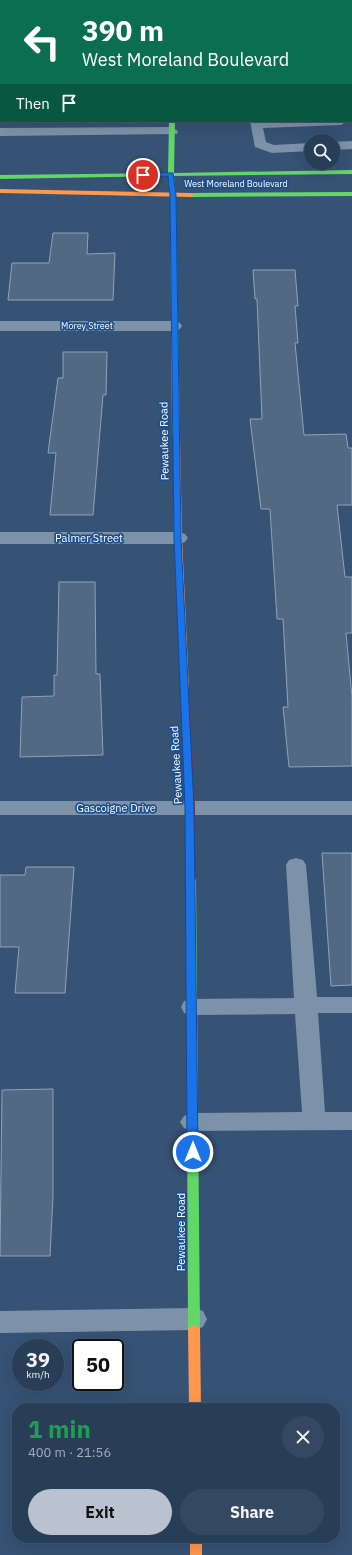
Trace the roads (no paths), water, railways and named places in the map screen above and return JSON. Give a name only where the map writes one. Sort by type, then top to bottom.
[{"type":"main road","name":"Pewaukee Road","points":[[172,126],[171,174],[173,195],[178,538],[190,807],[195,1403]]},
{"type":"main road","name":"West Moreland Boulevard","points":[[344,185],[352,172]]},
{"type":"main road","name":"West Moreland Boulevard","points":[[0,177],[171,174],[344,185]]},
{"type":"main road","name":"West Moreland Boulevard","points":[[0,191],[173,195],[344,185]]},
{"type":"main road","points":[[196,1543],[196,1555]]},
{"type":"street","name":"Morey Street","points":[[0,326],[174,326]]},
{"type":"street","name":"Palmer Street","points":[[0,538],[178,538]]},
{"type":"street","name":"Gascoigne Drive","points":[[0,808],[352,808]]},
{"type":"lane","points":[[298,122],[256,123],[260,144],[272,149],[304,147]]},
{"type":"lane","points":[[0,132],[172,126]]},
{"type":"lane","points":[[340,146],[352,145]]},
{"type":"lane","points":[[296,866],[314,1121]]},
{"type":"lane","points":[[192,1007],[352,1005]]},
{"type":"lane","points":[[192,1122],[352,1121]]},
{"type":"lane","points":[[0,1322],[194,1319]]}]
